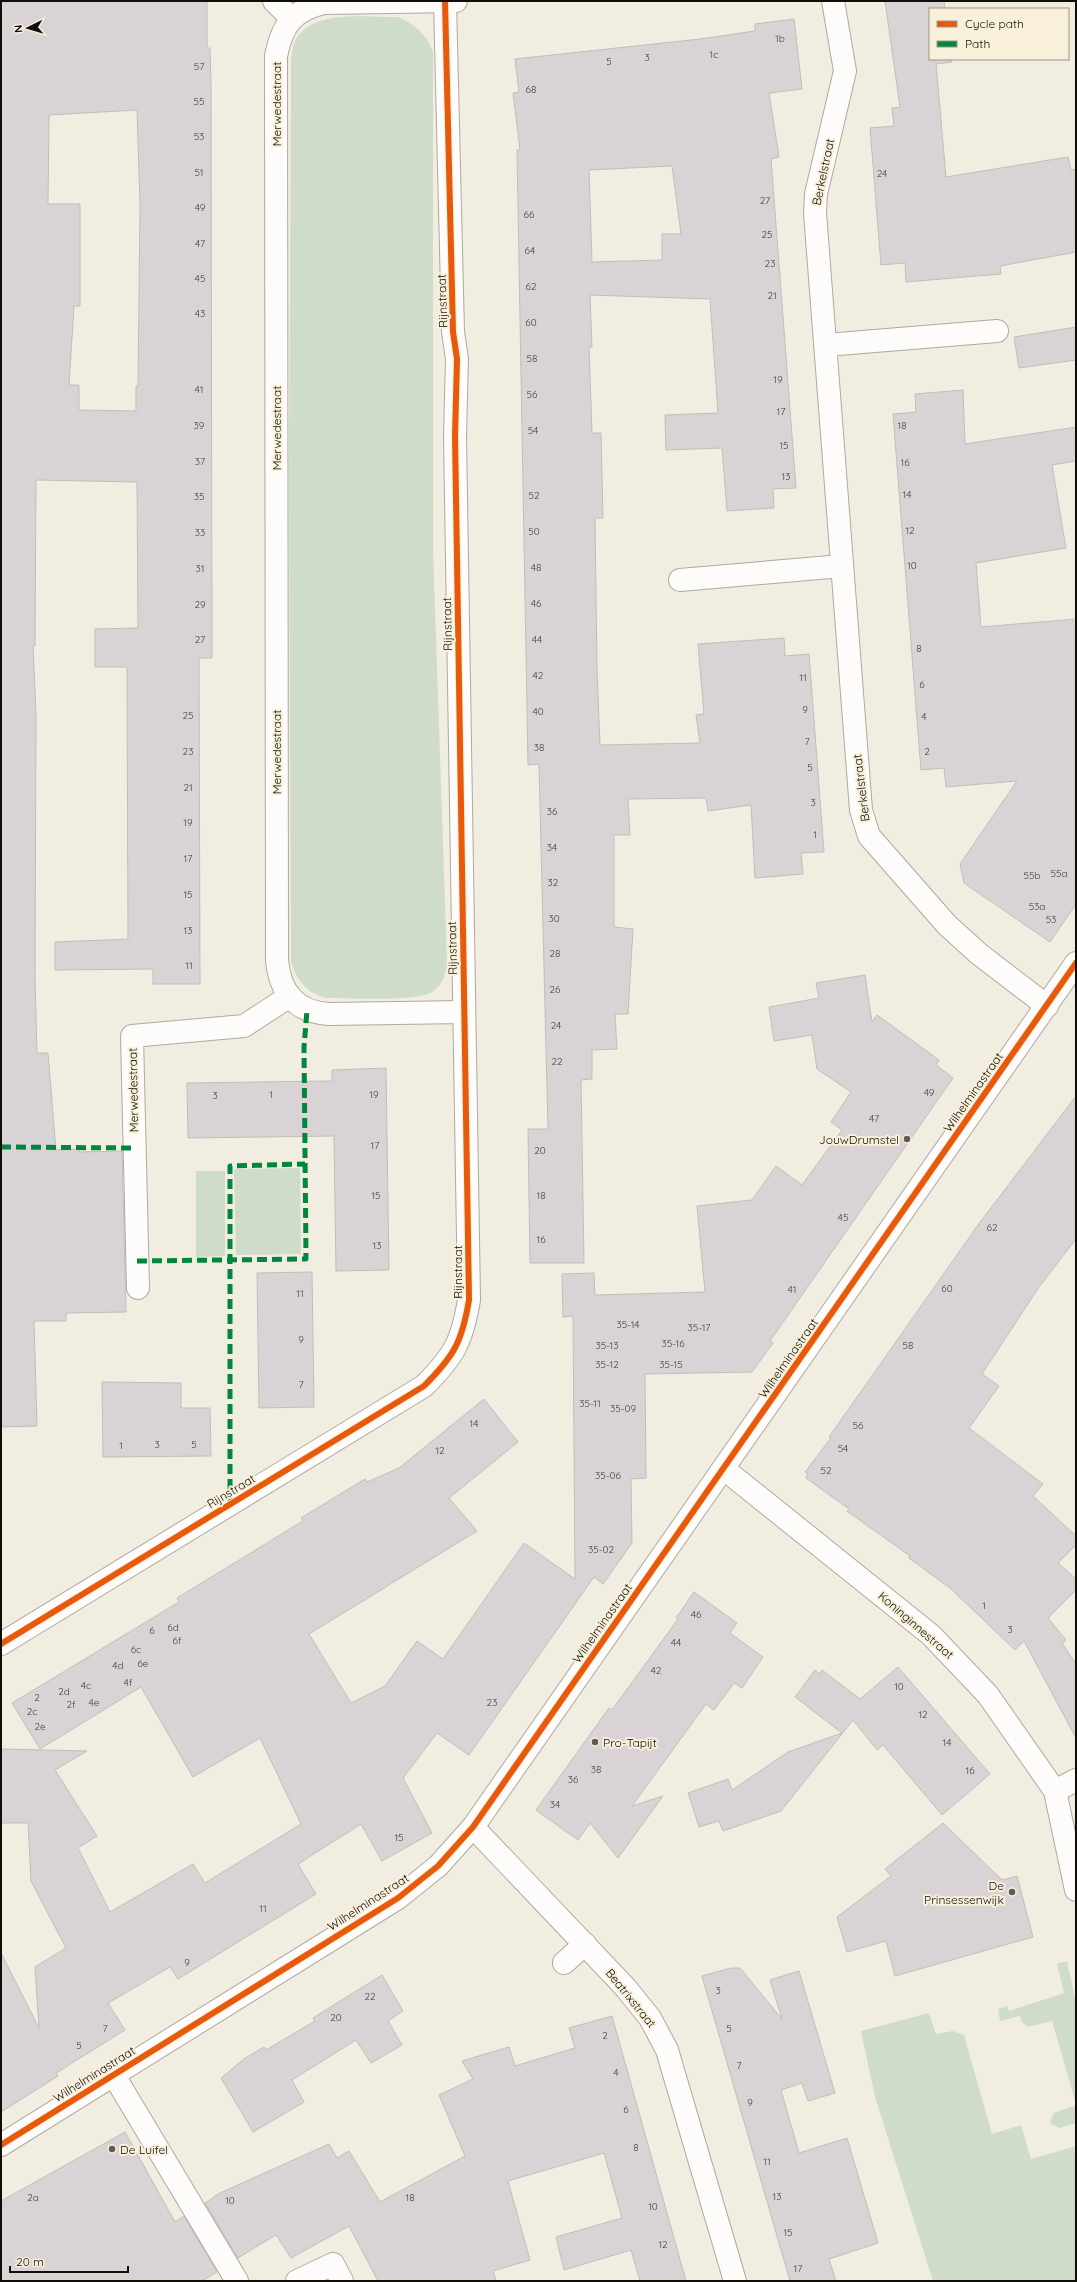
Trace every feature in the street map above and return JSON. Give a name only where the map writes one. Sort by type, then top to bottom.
[{"type":"street","points":[[274,1],[292,19]]},
{"type":"street","name":"Merwedestraat","points":[[449,1],[324,3],[305,8],[292,19],[282,31],[278,44],[276,56],[277,960],[278,973],[282,985],[297,1004],[307,1010],[318,1013],[464,1012]]},
{"type":"street","name":"Rijnstraat","points":[[1,1644],[424,1386],[442,1369],[456,1349],[465,1325],[469,1300],[455,436],[457,359],[454,332],[449,1]]},
{"type":"street","name":"Berkelstraat","points":[[833,1],[845,71],[815,203],[861,810],[869,836],[930,907],[957,935],[1047,1006]]},
{"type":"street","points":[[826,345],[997,331]]},
{"type":"street","points":[[680,580],[842,566]]},
{"type":"street","name":"Wilhelminastraat","points":[[1,2145],[398,1898],[438,1866],[473,1827],[1076,963]]},
{"type":"street","name":"Merwedestraat","points":[[138,1288],[132,1036],[244,1026],[290,996]]},
{"type":"street","name":"Koninginnestraat","points":[[724,1469],[931,1635],[959,1662],[992,1701],[1055,1791],[1076,1890]]},
{"type":"street","points":[[1055,1791],[1076,1780]]},
{"type":"street","name":"Beatrixstraat","points":[[473,1827],[625,1986],[650,2018],[667,2050],[735,2281]]},
{"type":"street","points":[[564,1963],[585,1944]]},
{"type":"street","points":[[113,2074],[236,2281]]},
{"type":"street","points":[[297,2281],[333,2264],[342,2281]]},
{"type":"green space","points":[[341,17],[398,17],[410,23],[424,35],[433,52],[433,549],[447,962],[445,975],[439,986],[432,992],[424,995],[398,998],[366,999],[327,998],[314,993],[304,986],[296,975],[291,962],[289,498],[291,59],[295,41],[303,31],[314,23]]},
{"type":"green space","points":[[300,1168],[301,1254],[236,1255],[234,1169]]},
{"type":"green space","points":[[196,1171],[225,1171],[225,1256],[196,1257]]},
{"type":"green space","points":[[1067,1961],[1076,2003],[1076,2104],[1052,2021],[1028,2027],[1022,2022],[1020,2016],[1000,2021],[998,2009],[1007,2006],[1009,2011],[1064,1993],[1057,1964]]},
{"type":"green space","points":[[929,2013],[936,2034],[953,2031],[964,2035],[992,2134],[1021,2125],[1031,2159],[1076,2146],[1076,2281],[933,2281],[875,2097],[861,2031]]},
{"type":"green space","points":[[1076,2105],[1076,2123],[1059,2128],[1051,2124],[1050,2121],[1054,2113]]},
{"type":"building","points":[[1,1],[207,1],[207,48],[210,48],[211,84],[212,658],[199,658],[200,984],[153,984],[153,969],[55,970],[55,942],[128,939],[127,667],[95,667],[95,629],[138,628],[137,482],[36,480],[35,646],[33,646],[36,714],[35,977],[37,1053],[48,1053],[56,1150],[79,1149],[79,1152],[122,1151],[126,1312],[66,1313],[66,1321],[34,1321],[37,1426],[1,1427]],"holes":[[[137,110],[140,204],[138,386],[136,386],[136,411],[79,410],[79,385],[69,385],[74,306],[80,306],[80,204],[48,204],[49,115]]]},
{"type":"building","points":[[885,1],[944,1],[945,8],[929,8],[929,60],[951,60],[952,62],[936,64],[946,177],[1068,157],[1071,170],[1076,169],[1076,252],[1000,266],[1001,274],[906,282],[905,263],[881,265],[870,128],[894,126],[892,108],[900,107]]},
{"type":"building","points":[[794,19],[802,89],[769,93],[779,157],[771,159],[796,488],[773,489],[774,508],[727,511],[722,448],[666,450],[665,415],[718,413],[710,299],[590,295],[592,347],[589,347],[592,433],[601,433],[603,518],[595,518],[597,670],[600,745],[700,743],[696,715],[704,714],[698,644],[784,638],[785,656],[809,654],[824,852],[801,853],[803,874],[755,878],[751,805],[708,811],[706,798],[628,799],[630,835],[614,835],[614,927],[633,929],[628,1014],[615,1014],[617,1049],[592,1050],[592,1079],[581,1080],[584,1263],[530,1263],[528,1129],[548,1129],[539,764],[528,765],[517,150],[520,150],[513,93],[519,92],[515,59],[700,39],[755,31],[755,24]],"holes":[[[672,166],[681,234],[662,234],[662,260],[592,262],[589,170]]]},
{"type":"building","points":[[1076,327],[1076,360],[1019,368],[1014,337]]},
{"type":"building","points":[[963,390],[965,444],[1076,427],[1076,461],[1052,465],[1066,548],[976,563],[981,627],[1076,619],[1076,904],[1050,942],[964,883],[960,864],[1017,781],[946,787],[944,768],[921,770],[893,414],[916,412],[915,394]]},
{"type":"building","points":[[865,975],[872,1022],[877,1015],[939,1060],[936,1065],[953,1078],[770,1341],[773,1343],[752,1372],[645,1374],[646,1478],[631,1479],[632,1543],[603,1584],[594,1577],[469,1755],[437,1733],[403,1778],[432,1833],[382,1861],[361,1824],[298,1864],[316,1894],[178,1979],[170,1967],[108,2003],[125,2030],[56,2073],[58,2076],[1,2112],[1,1953],[39,2028],[35,1967],[66,1948],[31,1881],[28,1823],[1,1823],[1,1749],[87,1751],[55,1770],[97,1836],[78,1848],[110,1912],[193,1864],[205,1883],[301,1824],[260,1738],[193,1777],[141,1687],[40,1749],[12,1703],[179,1602],[177,1598],[303,1521],[301,1518],[365,1479],[367,1482],[399,1468],[484,1399],[518,1442],[449,1498],[477,1531],[309,1634],[351,1703],[385,1686],[417,1641],[443,1659],[524,1543],[575,1579],[573,1316],[563,1317],[562,1274],[594,1273],[595,1295],[705,1292],[697,1206],[752,1200],[776,1166],[802,1185],[842,1130],[831,1122],[851,1092],[817,1069],[812,1035],[774,1041],[769,1007],[819,998],[816,983]]},
{"type":"building","points":[[386,1068],[389,1270],[336,1271],[334,1136],[188,1138],[187,1083],[332,1081],[332,1070]]},
{"type":"building","points":[[1076,1096],[1076,1239],[1039,1287],[982,1374],[999,1386],[969,1428],[1043,1484],[1033,1496],[1076,1536],[1076,1545],[1058,1563],[1076,1579],[1076,1590],[1048,1618],[1066,1640],[1062,1643],[1076,1664],[1076,1738],[1024,1641],[1015,1650],[950,1588],[909,1558],[910,1556],[847,1511],[849,1509],[806,1478],[808,1474],[805,1472],[831,1438],[829,1437],[978,1225]]},
{"type":"building","points":[[312,1272],[314,1407],[259,1408],[257,1273]]},
{"type":"building","points":[[102,1382],[181,1383],[181,1408],[210,1408],[211,1456],[103,1457]]},
{"type":"building","points":[[694,1592],[737,1623],[730,1633],[763,1657],[742,1688],[734,1683],[714,1710],[706,1704],[632,1806],[663,1796],[618,1858],[590,1823],[578,1840],[536,1810],[609,1708],[612,1710],[678,1619],[676,1618]]},
{"type":"building","points":[[898,1667],[990,1774],[942,1815],[883,1745],[877,1750],[853,1720],[781,1811],[723,1831],[719,1821],[699,1827],[688,1793],[728,1779],[732,1790],[788,1752],[842,1733],[795,1697],[815,1670],[820,1674],[822,1670],[860,1699]]},
{"type":"building","points":[[943,1823],[1002,1880],[1017,1876],[1033,1937],[895,1976],[886,1941],[847,1952],[837,1917],[891,1876],[885,1869]]},
{"type":"building","points":[[731,1968],[740,1968],[782,2019],[770,1980],[799,1971],[835,2093],[808,2101],[802,2083],[781,2090],[799,2153],[847,2138],[878,2243],[829,2259],[836,2281],[790,2281],[702,1976]]},
{"type":"building","points":[[382,1975],[403,2011],[388,2021],[402,2045],[371,2063],[356,2040],[292,2080],[304,2102],[253,2132],[221,2078],[244,2059],[264,2047],[266,2050],[315,2021],[313,2018]]},
{"type":"building","points":[[612,2016],[686,2281],[640,2281],[631,2250],[564,2270],[556,2237],[622,2218],[604,2153],[508,2181],[530,2260],[493,2271],[496,2281],[378,2281],[349,2226],[291,2258],[276,2235],[238,2258],[205,2203],[220,2193],[329,2144],[337,2158],[349,2151],[380,2202],[465,2156],[439,2095],[473,2079],[462,2061],[509,2047],[515,2066],[575,2048],[569,2028]]},
{"type":"building","points":[[125,2132],[175,2222],[184,2216],[217,2272],[202,2281],[1,2281],[1,2201]]},
{"type":"marked path","points":[[137,1261],[306,1259],[304,1047],[307,1010]]},
{"type":"marked path","points":[[1,1147],[134,1148]]},
{"type":"marked path","points":[[230,1504],[230,1166],[305,1164]]},
{"type":"cycle path","points":[[1,1644],[424,1386],[450,1357],[460,1338],[463,1327],[469,1300],[455,436],[457,359],[453,332],[445,1]]},
{"type":"cycle path","points":[[1,2145],[398,1898],[438,1866],[473,1827],[1076,963]]},
{"type":"place","name":"JouwDrumstel","points":[[907,1139]]},
{"type":"place","name":"Pro-Tapijt","points":[[595,1742]]},
{"type":"place","name":"De Prinsessenwijk","points":[[1012,1892]]},
{"type":"place","name":"De Luifel","points":[[112,2149]]}]
